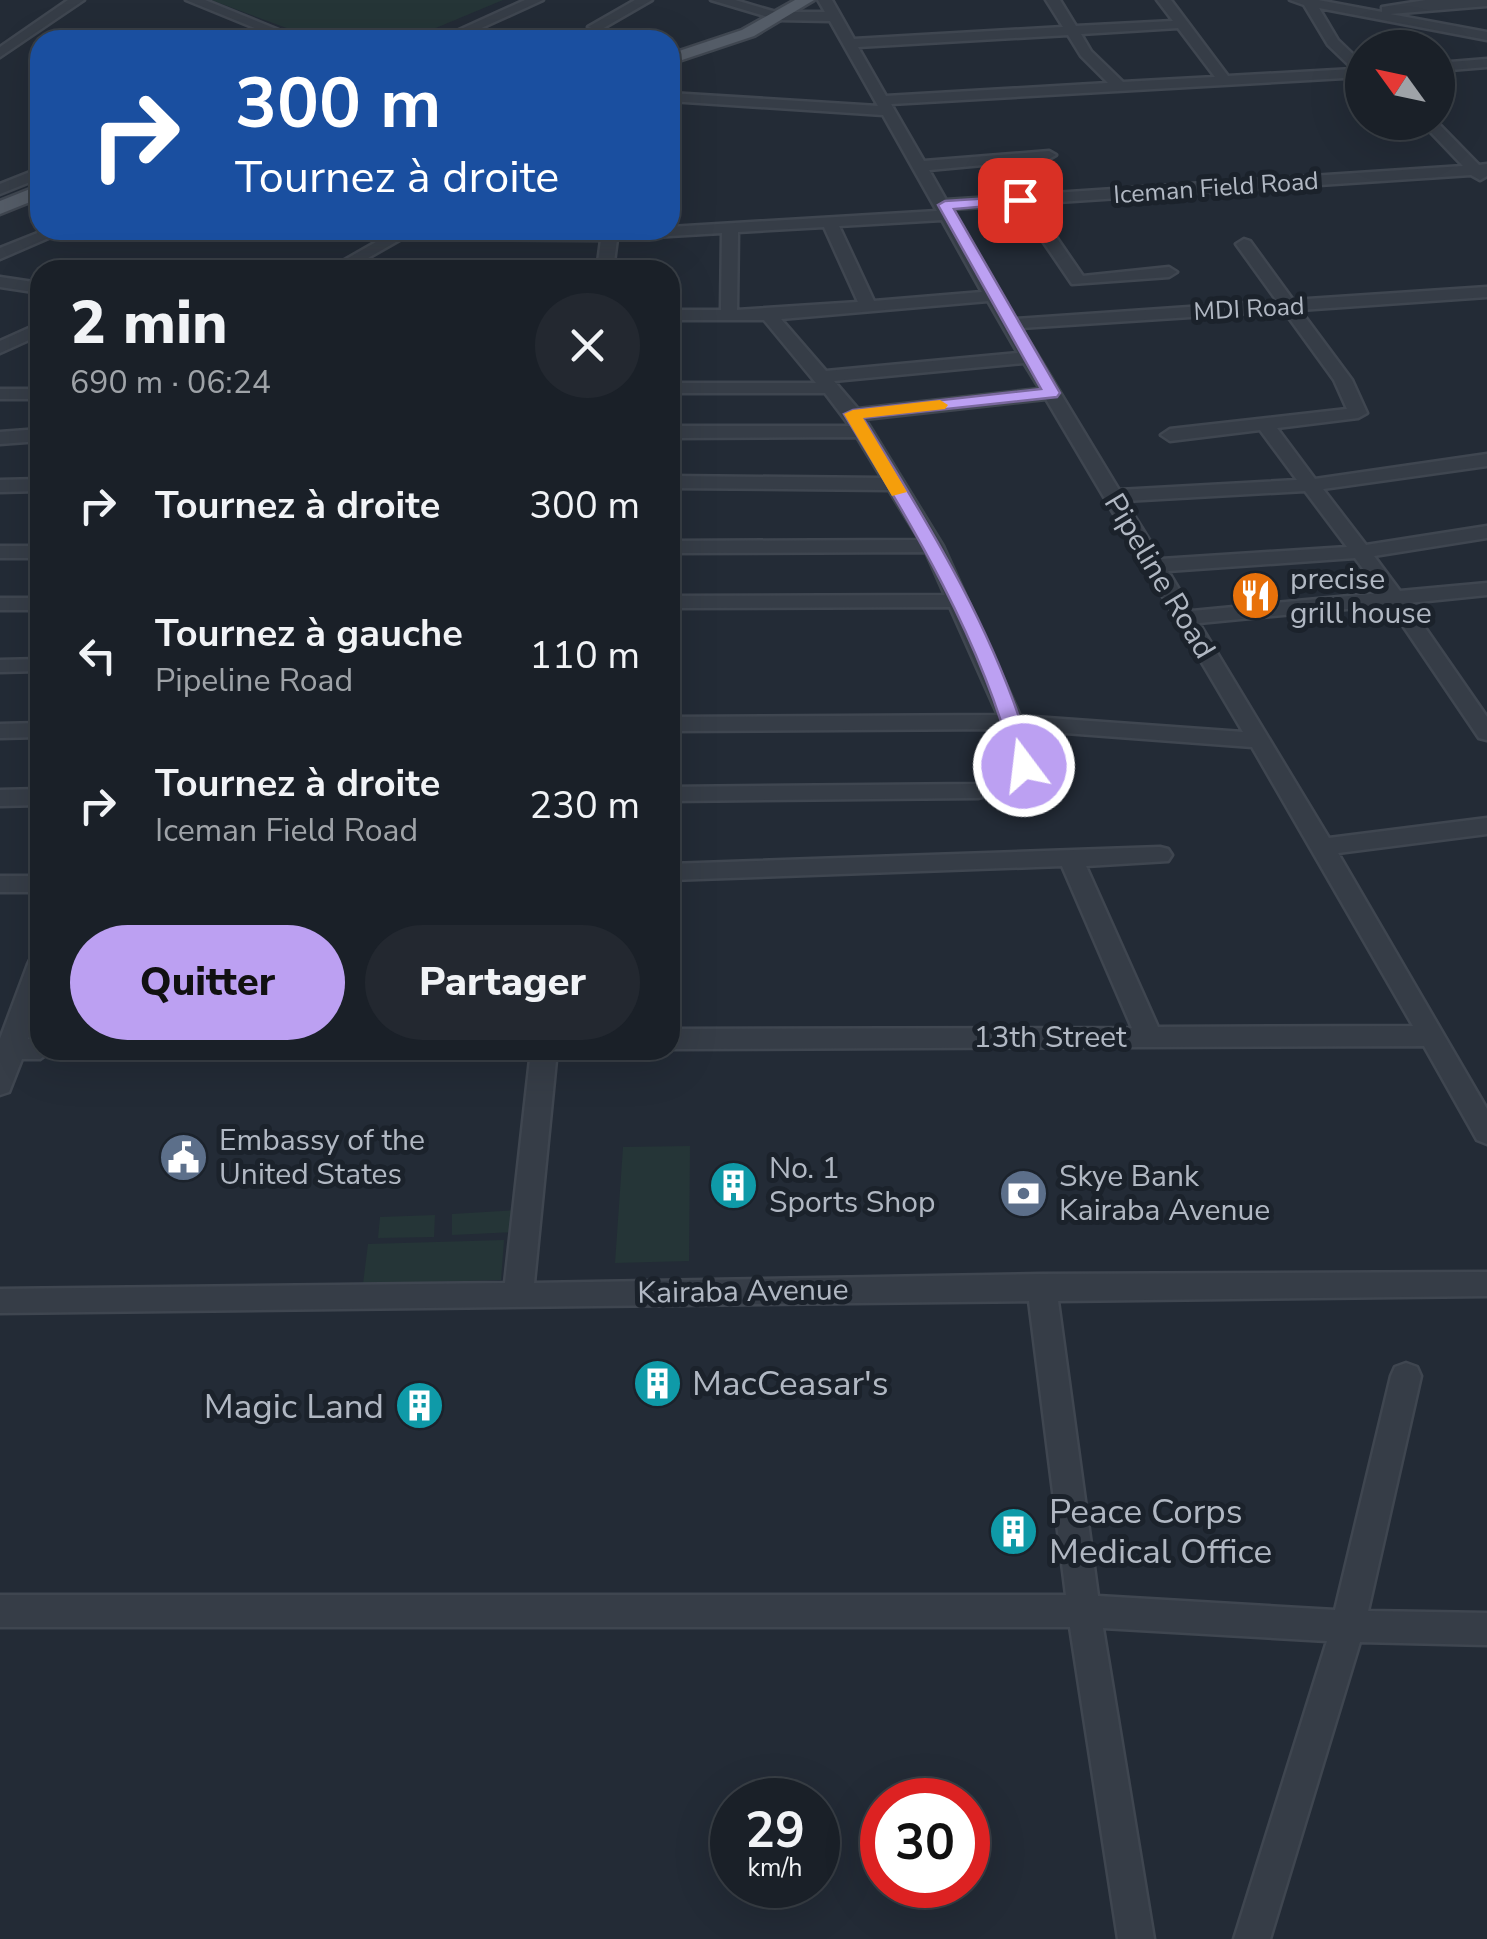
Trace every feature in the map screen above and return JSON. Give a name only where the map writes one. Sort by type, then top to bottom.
[{"type":"main road","points":[[680,53],[726,42],[770,9],[791,0]]},
{"type":"main road","points":[[770,9],[806,0]]},
{"type":"main road","points":[[2,188],[30,184]]},
{"type":"main road","points":[[0,208],[30,195]]},
{"type":"street","points":[[54,0],[75,1]]},
{"type":"street","points":[[193,0],[270,30]]},
{"type":"street","points":[[467,30],[536,0]]},
{"type":"street","points":[[595,26],[644,0]]},
{"type":"street","points":[[718,0],[836,18]]},
{"type":"street","name":"Pipeline Road","points":[[826,0],[993,296],[1485,1127]]},
{"type":"street","points":[[1054,0],[1086,53],[1119,86]]},
{"type":"street","points":[[1164,0],[1224,80]]},
{"type":"street","points":[[32,30],[75,1]]},
{"type":"street","points":[[1303,1],[1487,36]]},
{"type":"street","points":[[1303,1],[1345,54]]},
{"type":"street","points":[[1354,12],[1435,2],[1487,2]]},
{"type":"street","points":[[851,43],[1182,24]]},
{"type":"street","points":[[0,53],[30,31]]},
{"type":"street","points":[[0,34],[23,36]]},
{"type":"street","points":[[1455,66],[1487,63]]},
{"type":"street","points":[[680,96],[888,106],[1345,72]]},
{"type":"street","points":[[1447,140],[1483,173]]},
{"type":"street","points":[[922,166],[1049,156]]},
{"type":"street","name":"Iceman Field Road","points":[[680,231],[1483,173]]},
{"type":"street","points":[[2,188],[30,178]]},
{"type":"street","points":[[830,223],[868,307]]},
{"type":"street","points":[[729,315],[730,228]]},
{"type":"street","points":[[1046,234],[1075,280],[1139,295],[1169,272]]},
{"type":"street","points":[[0,254],[34,240]]},
{"type":"street","points":[[354,260],[390,240]]},
{"type":"street","points":[[1170,435],[1358,413],[1343,380],[1285,306],[1244,244]]},
{"type":"street","points":[[0,282],[30,286]]},
{"type":"street","name":"MDI Road","points":[[1012,324],[1139,295],[1285,306],[1487,292]]},
{"type":"street","points":[[680,315],[770,315],[993,296]]},
{"type":"street","points":[[680,794],[978,790],[1008,784],[1024,766],[1012,722],[934,546],[858,422],[770,315]]},
{"type":"street","points":[[0,348],[30,333]]},
{"type":"street","points":[[680,388],[826,383],[1031,357]]},
{"type":"street","points":[[680,431],[858,422],[1052,393]]},
{"type":"street","points":[[0,394],[30,394]]},
{"type":"street","points":[[1263,422],[1395,598],[1487,734]]},
{"type":"street","points":[[0,438],[30,436]]},
{"type":"street","points":[[1112,496],[1311,485],[1483,466]]},
{"type":"street","points":[[680,482],[893,484]]},
{"type":"street","points":[[0,486],[30,486]]},
{"type":"street","points":[[1152,566],[1360,552],[1487,532]]},
{"type":"street","points":[[680,547],[934,546]]},
{"type":"street","points":[[0,552],[30,552]]},
{"type":"street","points":[[1186,618],[1487,588]]},
{"type":"street","points":[[680,602],[957,601]]},
{"type":"street","points":[[0,604],[30,604]]},
{"type":"street","points":[[0,666],[30,665]]},
{"type":"street","points":[[680,724],[1012,722],[1258,740]]},
{"type":"street","points":[[0,731],[30,730]]},
{"type":"street","points":[[0,798],[30,797]]},
{"type":"street","points":[[1322,846],[1487,826]]},
{"type":"street","points":[[680,872],[1160,855]]},
{"type":"street","points":[[1071,858],[1149,1036]]},
{"type":"street","points":[[0,884],[30,884]]},
{"type":"street","points":[[0,1085],[6,1049],[30,989]]},
{"type":"street","name":"13th Street","points":[[680,1039],[1431,1036]]},
{"type":"street","points":[[518,1294],[543,1060]]},
{"type":"street","name":"Kairaba Avenue","points":[[0,1301],[1042,1286],[1487,1284]]},
{"type":"street","points":[[1042,1286],[1084,1611],[1136,1939]]},
{"type":"street","points":[[1252,1939],[1348,1626],[1406,1376]]},
{"type":"street","points":[[0,1610],[1084,1611],[1348,1626],[1487,1629]]},
{"type":"shaded area","points":[[211,0],[503,0],[431,30],[292,30]]},
{"type":"shaded area","points":[[690,1146],[689,1261],[615,1263],[623,1147]]},
{"type":"shaded area","points":[[516,1210],[515,1232],[452,1235],[452,1214]]},
{"type":"shaded area","points":[[435,1215],[434,1237],[378,1238],[380,1217]]},
{"type":"shaded area","points":[[504,1240],[501,1280],[363,1284],[368,1244]]},
{"type":"slow traffic","points":[[898,492],[853,414],[940,405]]},
{"type":"place","name":"precise grill house","points":[[1255,596]]},
{"type":"place","name":"Embassy of the United States","points":[[184,1157]]},
{"type":"place","name":"No. 1 Sports Shop","points":[[734,1185]]},
{"type":"place","name":"Skye Bank Kairaba Avenue","points":[[1024,1193]]},
{"type":"place","name":"MacCeasar's","points":[[657,1383]]},
{"type":"place","name":"Magic Land","points":[[419,1406]]},
{"type":"place","name":"Peace Corps Medical Office","points":[[1014,1531]]},
{"type":"route","points":[[1020,200],[945,205],[993,296],[1052,393],[853,414],[934,546],[1012,722],[1024,766]]}]
